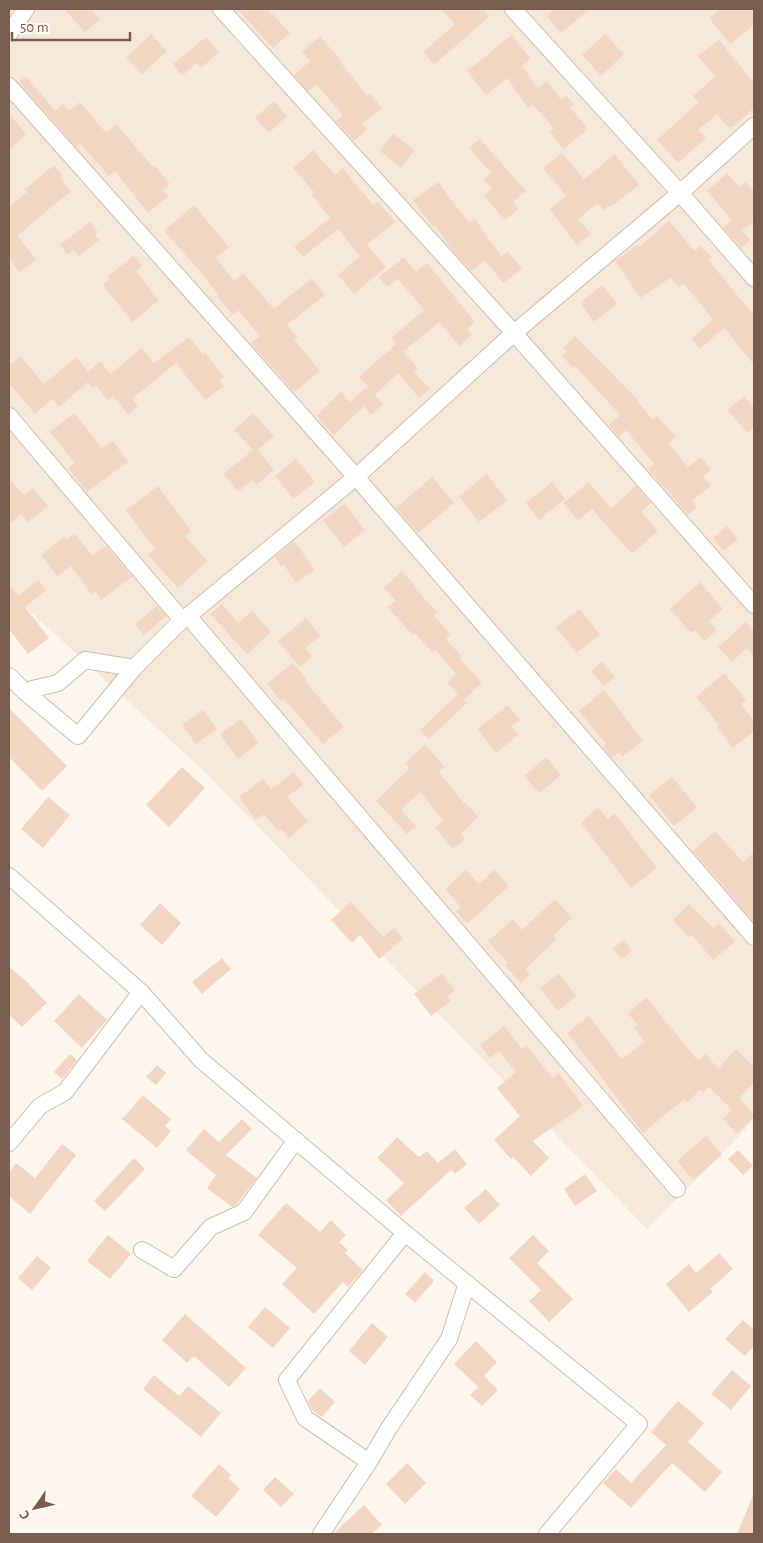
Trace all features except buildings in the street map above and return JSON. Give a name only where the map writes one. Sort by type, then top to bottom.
[{"type":"street","points":[[9,34],[26,9]]},
{"type":"street","points":[[221,9],[514,333],[754,605]]},
{"type":"street","points":[[513,9],[680,193],[754,278]]},
{"type":"street","points":[[9,86],[356,477],[754,937]]},
{"type":"street","points":[[9,676],[78,736],[134,668],[185,618],[356,477],[514,333],[680,193],[754,126]]},
{"type":"street","points":[[9,416],[677,1189]]},
{"type":"street","points":[[24,691],[58,683],[85,660],[134,668]]},
{"type":"street","points":[[11,884],[141,992],[201,1060],[405,1233],[639,1424],[547,1534]]},
{"type":"street","points":[[9,1143],[40,1106],[65,1092],[141,992]]},
{"type":"street","points":[[142,1250],[174,1269],[211,1227],[244,1212],[296,1140]]},
{"type":"street","points":[[369,1462],[305,1418],[287,1380],[405,1233]]},
{"type":"street","points":[[321,1534],[449,1339],[467,1283]]},
{"type":"shaded area","points":[[9,9],[754,9],[754,1107],[747,1128],[647,1229],[207,774],[9,592]]}]
